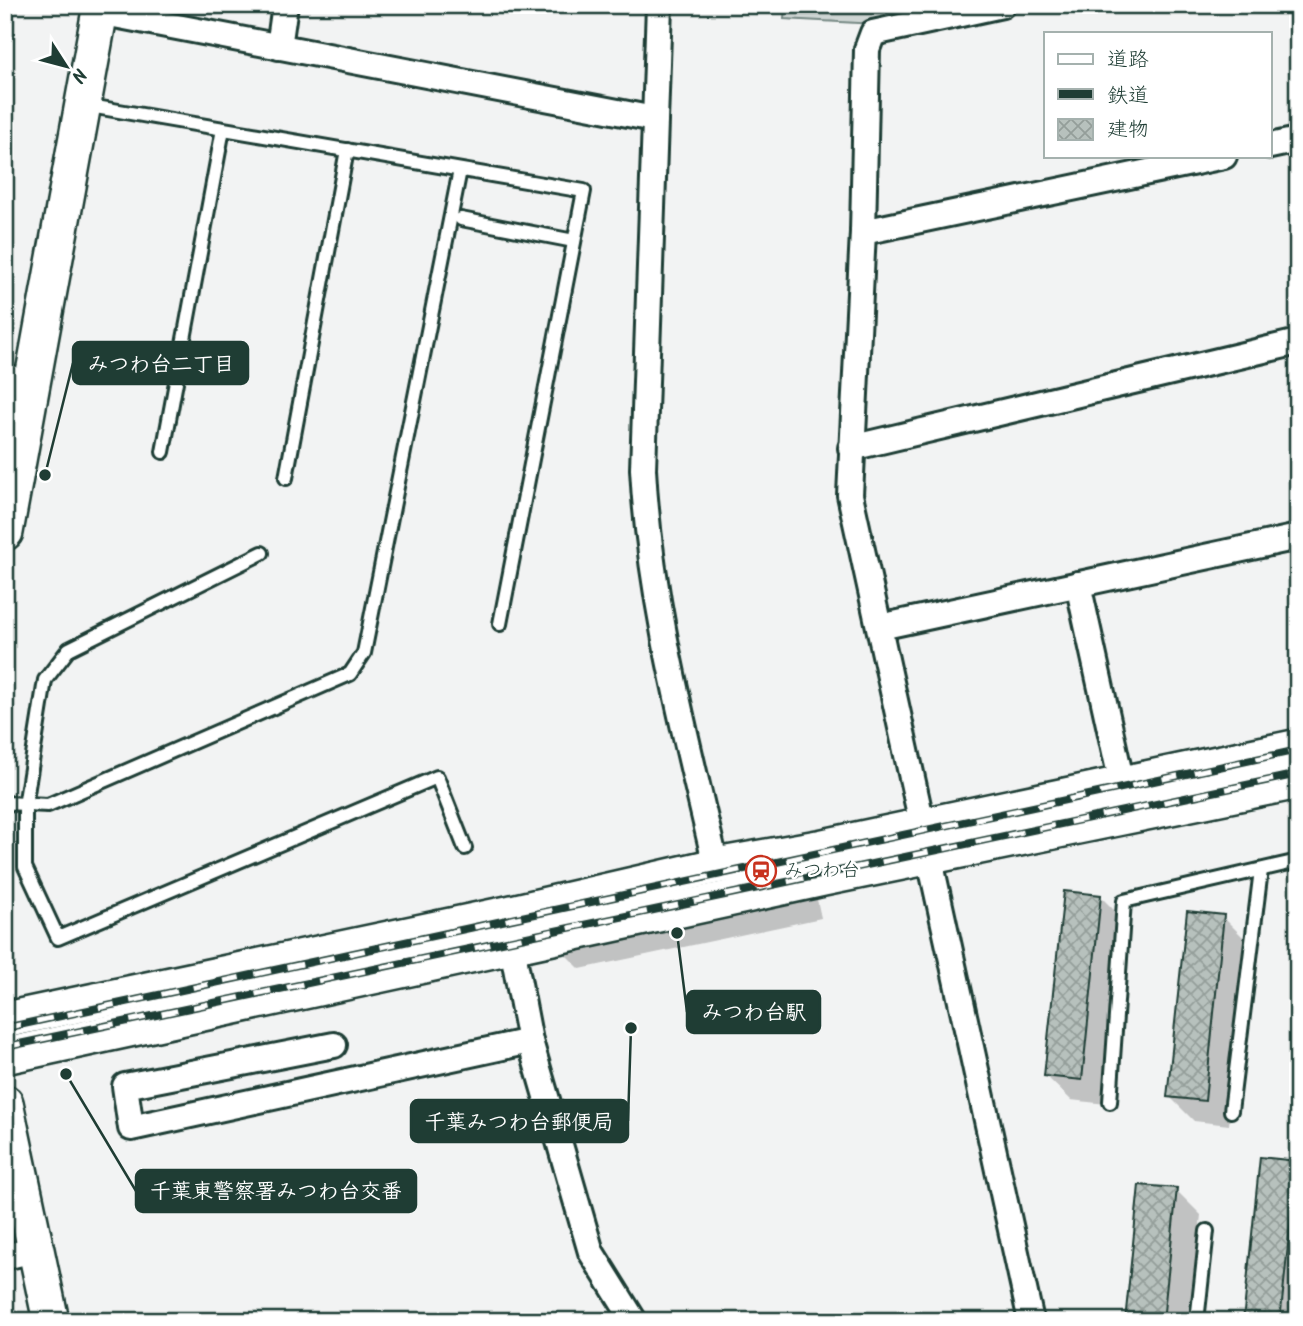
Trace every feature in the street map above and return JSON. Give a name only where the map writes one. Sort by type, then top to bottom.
[{"type":"street","points":[[279,47],[285,5]]},
{"type":"street","points":[[659,5],[643,469],[646,535],[675,686],[716,866]]},
{"type":"street","points":[[1002,5],[873,33],[867,50],[863,232],[850,495],[1031,1321]]},
{"type":"street","points":[[5,532],[19,380],[84,105],[100,9],[279,47],[654,119]]},
{"type":"street","points":[[1272,146],[1298,140]]},
{"type":"street","points":[[863,232],[1214,158]]},
{"type":"street","points":[[852,448],[1298,342]]},
{"type":"street","points":[[880,627],[1298,537]]},
{"type":"street","points":[[1078,584],[1122,784]]},
{"type":"street","points":[[5,1056],[512,947],[926,841],[1122,784],[1298,747]]},
{"type":"street","points":[[5,1020],[507,914],[716,866],[926,841],[1298,780]]},
{"type":"street","points":[[512,947],[530,1041],[591,1252],[634,1321]]},
{"type":"street","points":[[334,1045],[125,1086],[131,1128],[530,1041]]},
{"type":"street","points":[[5,1103],[21,1253],[51,1321]]},
{"type":"lane","points":[[84,105],[584,191],[499,624]]},
{"type":"lane","points":[[163,452],[223,129]]},
{"type":"lane","points":[[286,478],[347,150]]},
{"type":"lane","points":[[5,803],[48,805],[350,674],[364,653],[460,170]]},
{"type":"lane","points":[[461,219],[575,241]]},
{"type":"lane","points":[[262,554],[69,649],[45,680],[25,806],[25,867],[58,938],[437,777],[466,848]]},
{"type":"lane","points":[[1110,1101],[1124,901],[1298,861]]},
{"type":"lane","points":[[1231,1111],[1261,870]]},
{"type":"lane","points":[[1197,1321],[1207,1231]]},
{"type":"green space","points":[[785,5],[962,5],[877,24],[784,19]]},
{"type":"building","points":[[1064,891],[1101,895],[1082,1080],[1044,1076]]},
{"type":"building","points":[[1187,911],[1224,915],[1205,1101],[1167,1097]]},
{"type":"building","points":[[1260,1157],[1297,1161],[1280,1321],[1243,1321]]},
{"type":"building","points":[[1139,1185],[1177,1188],[1163,1321],[1125,1321]]},
{"type":"railway","points":[[5,1028],[1298,750]]},
{"type":"railway","points":[[5,1047],[1298,774]]},
{"type":"place","name":"みつわ台二丁目","points":[[45,475]]},
{"type":"place","name":"みつわ台","points":[[761,871]]},
{"type":"place","name":"みつわ台駅","points":[[677,933]]},
{"type":"place","name":"千葉みつわ台郵便局","points":[[631,1028]]},
{"type":"place","name":"千葉東警察署みつわ台交番","points":[[66,1074]]}]
